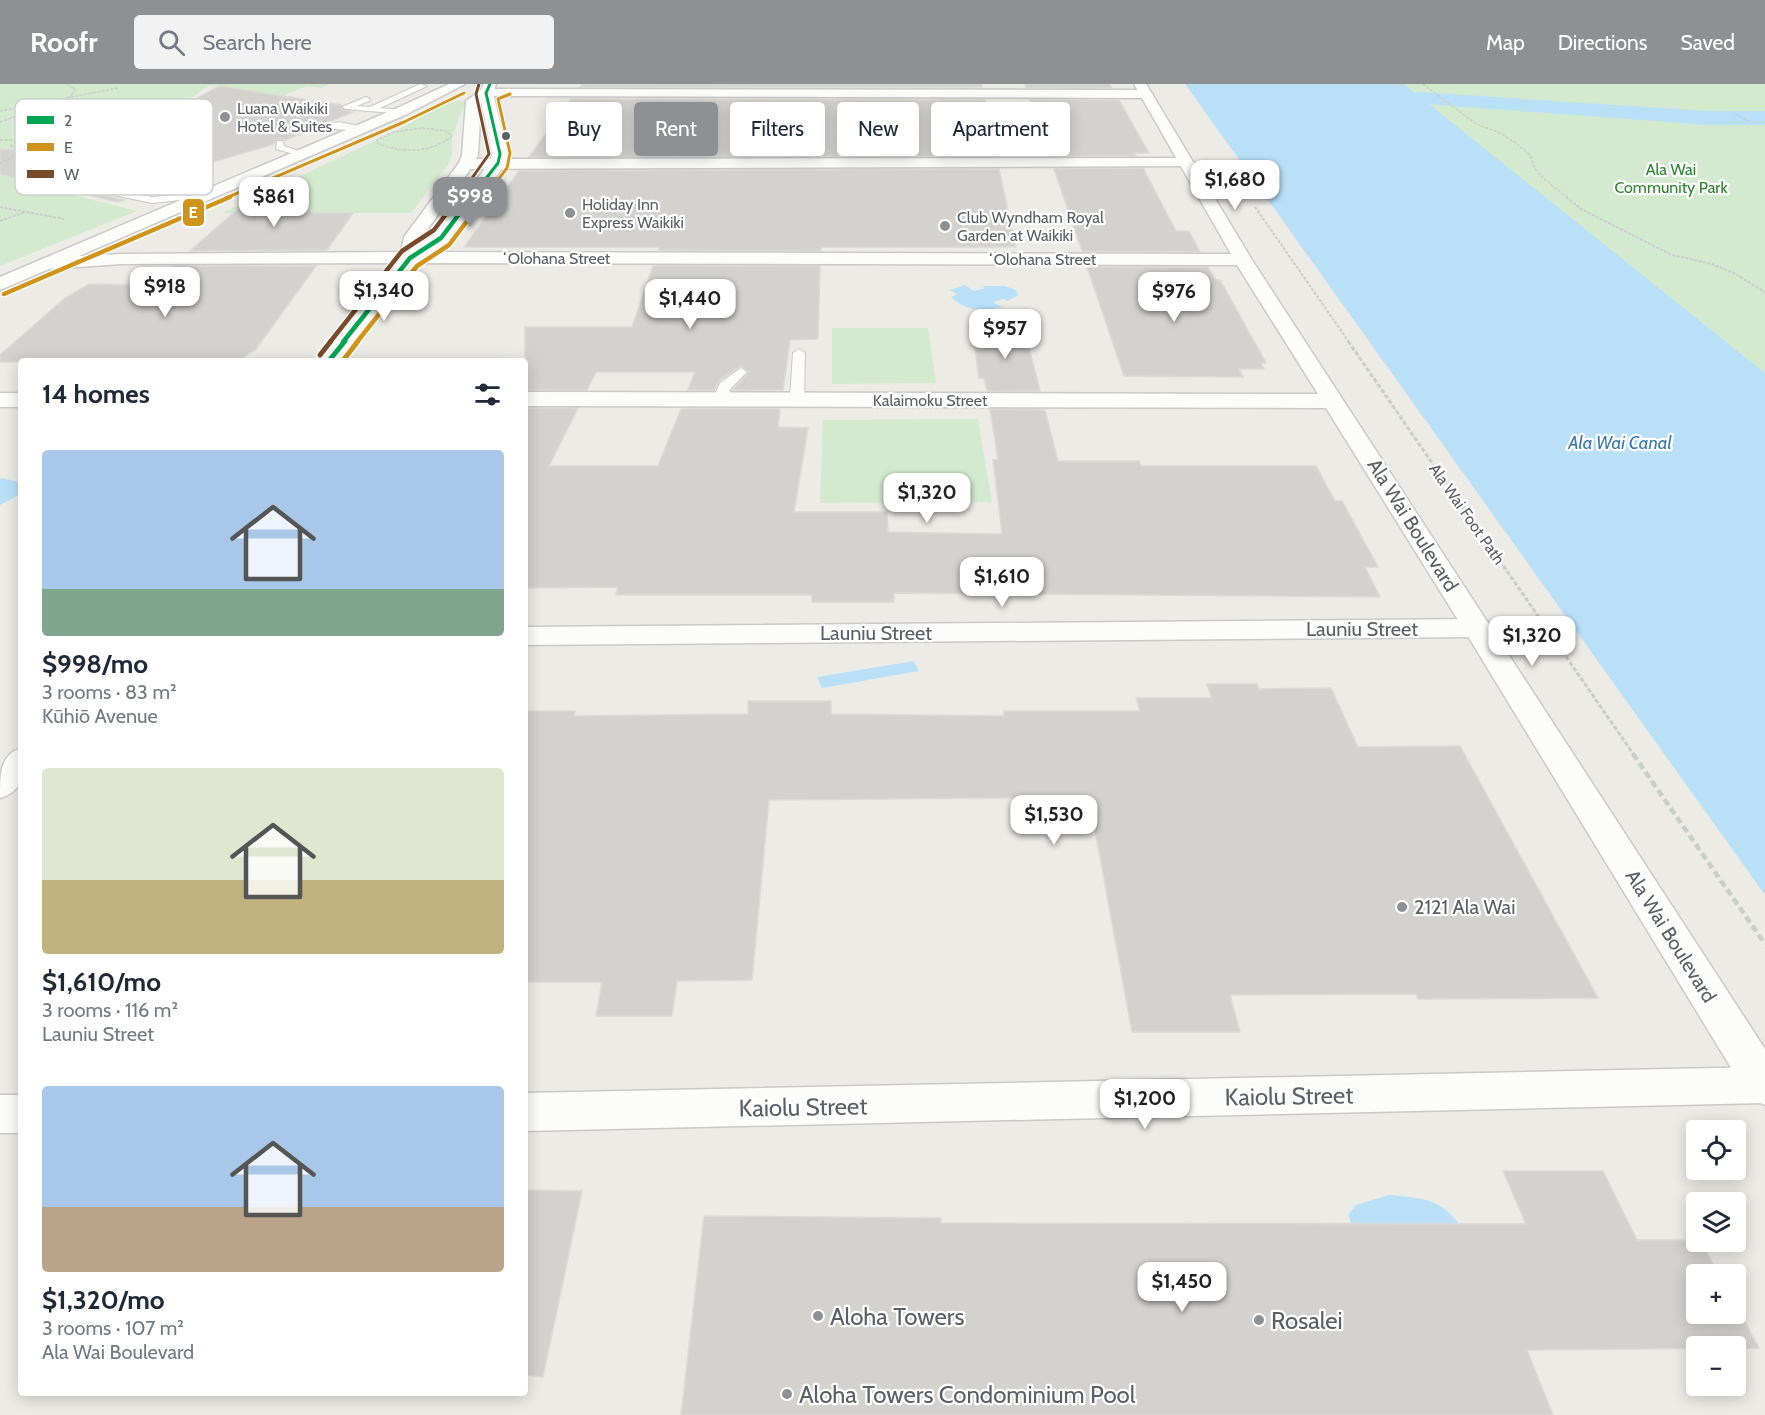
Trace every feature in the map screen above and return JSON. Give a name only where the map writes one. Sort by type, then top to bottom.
[{"type":"street","points":[[410,258],[413,237],[466,164],[470,155],[473,101],[488,89],[506,84]]},
{"type":"street","points":[[213,193],[453,87]]},
{"type":"street","points":[[488,89],[1143,89]]},
{"type":"street","points":[[331,358],[410,258],[441,238],[498,163],[500,154],[488,89]]},
{"type":"street","name":"Ala Wai Boulevard","points":[[1143,89],[1244,260],[1765,1086]]},
{"type":"street","points":[[466,164],[1187,163]]},
{"type":"street","points":[[0,284],[209,195]]},
{"type":"street","name":"ʻOlohana Street","points":[[49,264],[121,260],[410,258],[1244,260]]},
{"type":"street","name":"Kalaimoku Street","points":[[528,399],[1334,401]]},
{"type":"street","points":[[0,400],[18,400]]},
{"type":"street","name":"Launiu Street","points":[[528,636],[1478,628]]},
{"type":"street","points":[[0,786],[18,763]]},
{"type":"street","name":"Kaiolu Street","points":[[528,1112],[1765,1086]]},
{"type":"street","points":[[0,1114],[18,1114]]},
{"type":"lane","points":[[402,84],[453,87]]},
{"type":"lane","points":[[370,109],[423,86]]},
{"type":"lane","points":[[366,99],[346,107],[400,112]]},
{"type":"lane","points":[[315,128],[339,125],[364,128]]},
{"type":"lane","points":[[280,142],[279,147],[304,154]]},
{"type":"lane","points":[[128,195],[152,200],[180,197],[197,200]]},
{"type":"lane","points":[[176,195],[180,197]]},
{"type":"lane","points":[[797,399],[799,353]]},
{"type":"lane","points":[[720,399],[725,386],[741,372]]},
{"type":"path","points":[[64,99],[72,95],[74,88],[68,84]]},
{"type":"path","points":[[1423,84],[1476,124],[1498,132],[1516,143],[1530,155],[1535,169],[1544,179],[1581,209],[1672,255],[1712,264],[1734,273],[1765,292]]},
{"type":"path","points":[[54,99],[118,88]]},
{"type":"path","points":[[0,111],[15,108]]},
{"type":"path","points":[[1736,114],[1751,122]]},
{"type":"path","points":[[0,122],[15,117]]},
{"type":"path","points":[[0,163],[15,156]]},
{"type":"path","name":"Ala Wai Foot Path","points":[[1251,202],[1765,944]]},
{"type":"path","points":[[0,207],[72,220]]},
{"type":"path","points":[[0,221],[27,212]]},
{"type":"green space","points":[[0,84],[330,84],[321,88],[307,86],[279,97],[210,85],[190,99],[15,99],[15,179],[13,180],[15,180],[15,195],[73,195],[137,211],[0,266]]},
{"type":"green space","name":"Ala Wai Community Park","points":[[1404,84],[1765,84],[1765,373],[1420,98]]},
{"type":"green space","points":[[458,100],[466,102],[452,136],[452,154],[448,165],[411,213],[222,213],[445,105]]},
{"type":"green space","points":[[832,328],[928,328],[936,383],[832,384]]},
{"type":"green space","points":[[978,419],[992,502],[820,503],[823,420]]},
{"type":"water","name":"Ala Wai Canal","points":[[1185,84],[1404,84],[1765,373],[1765,895]]},
{"type":"water","points":[[965,285],[974,291],[985,288],[982,286],[1005,286],[1016,290],[1018,295],[1008,301],[1004,299],[993,302],[1002,307],[988,310],[969,308],[951,297],[957,294],[950,290]]},
{"type":"water","points":[[0,479],[18,482],[18,496],[0,505]]},
{"type":"water","points":[[914,661],[919,671],[822,688],[817,677]]},
{"type":"water","points":[[1389,1195],[1419,1198],[1438,1205],[1455,1218],[1473,1242],[1364,1257],[1348,1215],[1356,1205]]},
{"type":"building","points":[[582,84],[981,84],[982,87],[580,87]]},
{"type":"building","points":[[1025,84],[1109,84],[1112,88],[1026,88]]},
{"type":"building","points":[[219,86],[341,105],[341,109],[353,112],[329,122],[311,126],[310,130],[286,140],[277,139],[274,144],[213,162],[213,99],[195,99]]},
{"type":"building","points":[[571,99],[985,100],[985,102],[931,102],[931,156],[996,156],[529,157],[546,134],[546,156],[622,156],[622,102],[569,102]]},
{"type":"building","points":[[1030,100],[1119,100],[1149,153],[1134,153],[1136,156],[1070,156],[1070,102],[1031,102]]},
{"type":"building","points":[[0,149],[15,150],[15,178],[0,174]]},
{"type":"building","points":[[1143,168],[1176,231],[1189,231],[1200,252],[1082,251],[1054,169]]},
{"type":"building","points":[[999,169],[1016,247],[821,247],[821,251],[659,250],[660,247],[464,247],[519,171]]},
{"type":"building","points":[[257,192],[314,213],[353,213],[327,250],[190,251]]},
{"type":"building","points":[[88,195],[103,195],[125,200],[117,202]]},
{"type":"building","points":[[174,266],[316,266],[256,349],[242,358],[18,358],[18,362],[0,362],[0,355],[65,298],[89,284],[153,285]]},
{"type":"building","points":[[653,266],[820,266],[818,339],[790,340],[783,390],[732,390],[749,372],[741,366],[719,381],[714,390],[688,390],[695,372],[596,372],[587,390],[528,390],[525,327],[632,327]]},
{"type":"building","points":[[1087,267],[1208,267],[1216,280],[1220,280],[1266,363],[1261,363],[1264,369],[1239,369],[1243,377],[1124,376]]},
{"type":"building","points":[[972,328],[1014,328],[1016,335],[1026,335],[1040,391],[987,391],[984,378],[979,378]]},
{"type":"building","points":[[528,408],[578,408],[549,466],[658,466],[681,409],[780,409],[778,427],[808,428],[794,512],[887,512],[888,532],[1002,534],[993,460],[998,460],[990,409],[1045,410],[1058,461],[1139,461],[1141,466],[1316,466],[1335,501],[1342,501],[1378,567],[1365,567],[1380,597],[894,593],[894,602],[812,602],[812,595],[616,595],[618,587],[528,588]]},
{"type":"building","points":[[1207,684],[1257,684],[1259,689],[1331,688],[1358,747],[1460,746],[1598,998],[1418,999],[1416,994],[1230,995],[1240,1032],[1132,1032],[1089,797],[769,800],[752,980],[677,981],[672,1016],[596,1016],[602,982],[528,982],[528,711],[575,711],[574,716],[748,714],[748,701],[831,701],[831,714],[1004,716],[1004,711],[1140,711],[1136,698],[1212,698]]},
{"type":"building","points":[[1503,1171],[1603,1171],[1637,1240],[1686,1240],[1686,1252],[1706,1252],[1713,1264],[1686,1264],[1686,1324],[1746,1324],[1759,1348],[1746,1348],[1746,1336],[1686,1336],[1686,1349],[1527,1350],[1553,1415],[681,1415],[704,1216],[941,1218],[941,1223],[1526,1224]]},
{"type":"building","points":[[528,1190],[582,1191],[543,1377],[528,1375]]},
{"type":"waterway","points":[[1420,98],[1707,118],[1765,118]]},
{"type":"transit line","name":"W","points":[[320,355],[402,251],[434,230],[488,158],[476,94],[479,84]]},
{"type":"transit line","name":"2","points":[[331,358],[410,258],[441,238],[498,163],[500,154],[486,93],[490,84]]},
{"type":"transit line","name":"E","points":[[4,294],[404,122],[464,93]]},
{"type":"transit line","name":"E","points":[[345,358],[417,266],[449,245],[507,168],[510,153],[498,99],[510,94]]},
{"type":"place","name":"Luana Waikiki Hotel & Suites","points":[[225,117]]},
{"type":"place","name":"Holiday Inn Express Waikiki","points":[[570,213]]},
{"type":"place","name":"Club Wyndham Royal Garden at Waikiki","points":[[945,226]]},
{"type":"place","name":"2121 Ala Wai","points":[[1402,907]]},
{"type":"place","name":"Aloha Towers","points":[[818,1316]]},
{"type":"place","name":"Rosalei","points":[[1259,1320]]},
{"type":"place","name":"Aloha Towers Condominium Pool","points":[[787,1394]]}]
